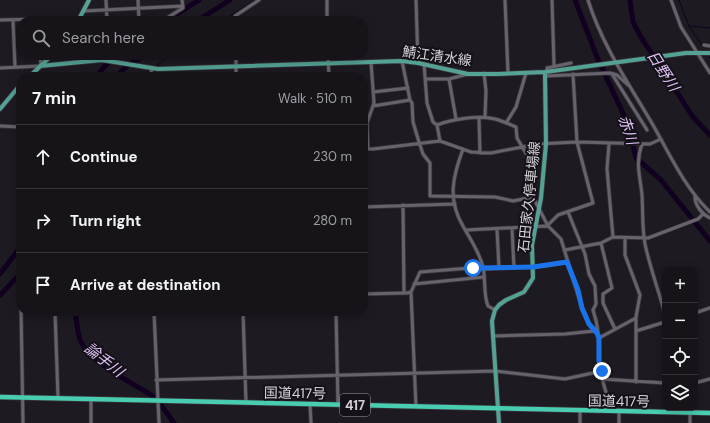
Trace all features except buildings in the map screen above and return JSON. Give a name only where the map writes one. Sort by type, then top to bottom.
[{"type":"highway","name":"国道417号","points":[[0,397],[619,412],[690,411],[710,413]]},
{"type":"main road","points":[[81,16],[89,0]]},
{"type":"main road","name":"鯖江清水線","points":[[40,66],[104,60],[152,68],[402,61],[424,64],[468,74],[546,74],[617,62],[686,53],[710,53]]},
{"type":"main road","points":[[34,72],[47,60]]},
{"type":"main road","name":"石田家久停車場線","points":[[495,310],[506,300],[526,290],[532,280],[532,245],[540,209],[546,144],[546,74]]},
{"type":"main road","points":[[0,109],[16,90]]},
{"type":"main road","points":[[495,310],[492,321],[499,423]]},
{"type":"street","points":[[106,0],[107,16]]},
{"type":"street","points":[[138,0],[139,16]]},
{"type":"street","points":[[182,0],[183,6]]},
{"type":"street","points":[[235,16],[259,0]]},
{"type":"street","points":[[327,0],[328,16]]},
{"type":"street","points":[[416,0],[418,63]]},
{"type":"street","points":[[505,0],[508,74]]},
{"type":"street","points":[[552,0],[554,65]]},
{"type":"street","points":[[588,0],[594,19],[632,89],[695,196],[710,212]]},
{"type":"street","points":[[671,0],[681,27],[710,73]]},
{"type":"street","points":[[84,11],[183,6]]},
{"type":"street","points":[[169,16],[183,6]]},
{"type":"street","points":[[0,20],[16,20]]},
{"type":"street","points":[[13,20],[15,67]]},
{"type":"street","points":[[704,45],[710,46]]},
{"type":"street","points":[[0,68],[40,66],[40,60]]},
{"type":"street","points":[[236,60],[236,72]]},
{"type":"street","points":[[328,60],[329,72]]},
{"type":"street","points":[[402,61],[410,100],[412,103],[413,122],[423,154],[430,163],[430,196],[495,197],[514,201],[533,197]]},
{"type":"street","points":[[368,120],[373,106],[371,62]]},
{"type":"street","points":[[572,63],[554,65],[547,68],[546,74],[612,74],[617,75],[632,89]]},
{"type":"street","points":[[424,64],[427,103],[433,122],[437,125],[440,141]]},
{"type":"street","points":[[151,72],[152,68]]},
{"type":"street","points":[[484,73],[486,91],[485,117]]},
{"type":"street","points":[[506,123],[516,107],[526,73]]},
{"type":"street","points":[[426,79],[449,79],[468,74]]},
{"type":"street","points":[[466,230],[548,226],[558,215],[593,203],[577,142],[573,74]]},
{"type":"street","points":[[612,74],[646,130]]},
{"type":"street","points":[[449,79],[456,119]]},
{"type":"street","points":[[373,92],[408,88]]},
{"type":"street","points":[[373,106],[410,100]]},
{"type":"street","points":[[437,125],[456,119],[485,117],[494,118],[516,127],[517,138],[526,155],[528,185],[548,226],[559,236],[566,250],[567,262],[578,290],[582,308],[599,338],[599,361],[602,371],[602,379],[612,411]]},
{"type":"street","points":[[479,118],[480,153]]},
{"type":"street","points":[[0,126],[16,127]]},
{"type":"street","points":[[368,148],[440,141],[463,150],[480,153],[537,144],[577,142],[650,144],[661,139]]},
{"type":"street","points":[[609,144],[607,169],[613,237]]},
{"type":"street","points":[[642,144],[638,156],[638,170],[642,193],[644,237],[649,262],[662,305]]},
{"type":"street","points":[[463,150],[454,176],[455,204],[459,218],[472,240],[483,267],[488,306],[495,310]]},
{"type":"street","points":[[695,196],[695,200],[703,214],[710,218]]},
{"type":"street","points":[[368,207],[455,204]]},
{"type":"street","points":[[403,205],[404,293]]},
{"type":"street","points":[[568,212],[582,246],[589,274],[596,290],[596,304],[594,310],[597,321],[596,332]]},
{"type":"street","points":[[566,250],[601,242],[613,237],[648,238],[698,219],[703,214]]},
{"type":"street","points":[[512,228],[514,268]]},
{"type":"street","points":[[498,229],[499,268]]},
{"type":"street","points":[[625,238],[625,255],[640,295],[636,318],[636,382]]},
{"type":"street","points":[[601,242],[612,288],[603,294],[603,303],[615,329]]},
{"type":"street","points":[[416,407],[411,292],[420,272],[483,267],[485,269],[533,267],[567,262]]},
{"type":"street","points":[[414,284],[484,277]]},
{"type":"street","points":[[368,294],[411,292]]},
{"type":"street","points":[[698,312],[710,308]]},
{"type":"street","points":[[21,316],[23,423]]},
{"type":"street","points":[[55,316],[58,398]]},
{"type":"street","points":[[154,316],[159,423]]},
{"type":"street","points":[[243,316],[246,403]]},
{"type":"street","points":[[336,316],[338,405]]},
{"type":"street","points":[[599,338],[636,318]]},
{"type":"street","points":[[636,331],[662,323]]},
{"type":"street","points":[[493,336],[596,332]]},
{"type":"street","points":[[156,380],[338,374],[495,372],[565,379],[602,371]]},
{"type":"street","points":[[698,382],[710,378]]},
{"type":"street","points":[[602,379],[662,384]]},
{"type":"street","points":[[90,399],[91,423]]},
{"type":"street","points":[[310,404],[311,423]]},
{"type":"street","points":[[580,411],[580,423]]},
{"type":"street","points":[[690,411],[690,423]]},
{"type":"street","points":[[619,412],[619,423]]},
{"type":"waterway","points":[[174,16],[199,0]]},
{"type":"waterway","points":[[205,16],[230,0]]},
{"type":"waterway","points":[[231,16],[255,0]]},
{"type":"waterway","name":"赤川","points":[[575,0],[597,57],[627,122],[636,158],[661,180],[710,241]]},
{"type":"waterway","name":"日野川","points":[[630,0],[633,22],[641,37],[693,117],[710,135]]},
{"type":"waterway","points":[[679,0],[689,26],[704,48]]},
{"type":"waterway","points":[[689,26],[710,28]]},
{"type":"waterway","points":[[100,72],[112,60]]},
{"type":"waterway","points":[[121,72],[137,60]]},
{"type":"waterway","points":[[156,66],[165,60]]},
{"type":"waterway","points":[[0,274],[16,253]]},
{"type":"waterway","points":[[0,295],[16,278]]},
{"type":"waterway","name":"論手川","points":[[76,316],[81,342],[86,350],[103,365],[153,396]]},
{"type":"waterway","name":"論手川","points":[[162,406],[174,423]]},
{"type":"route","points":[[473,268],[533,267],[567,262],[578,290],[582,308],[589,324],[597,333],[599,338],[599,361],[602,371]]}]
